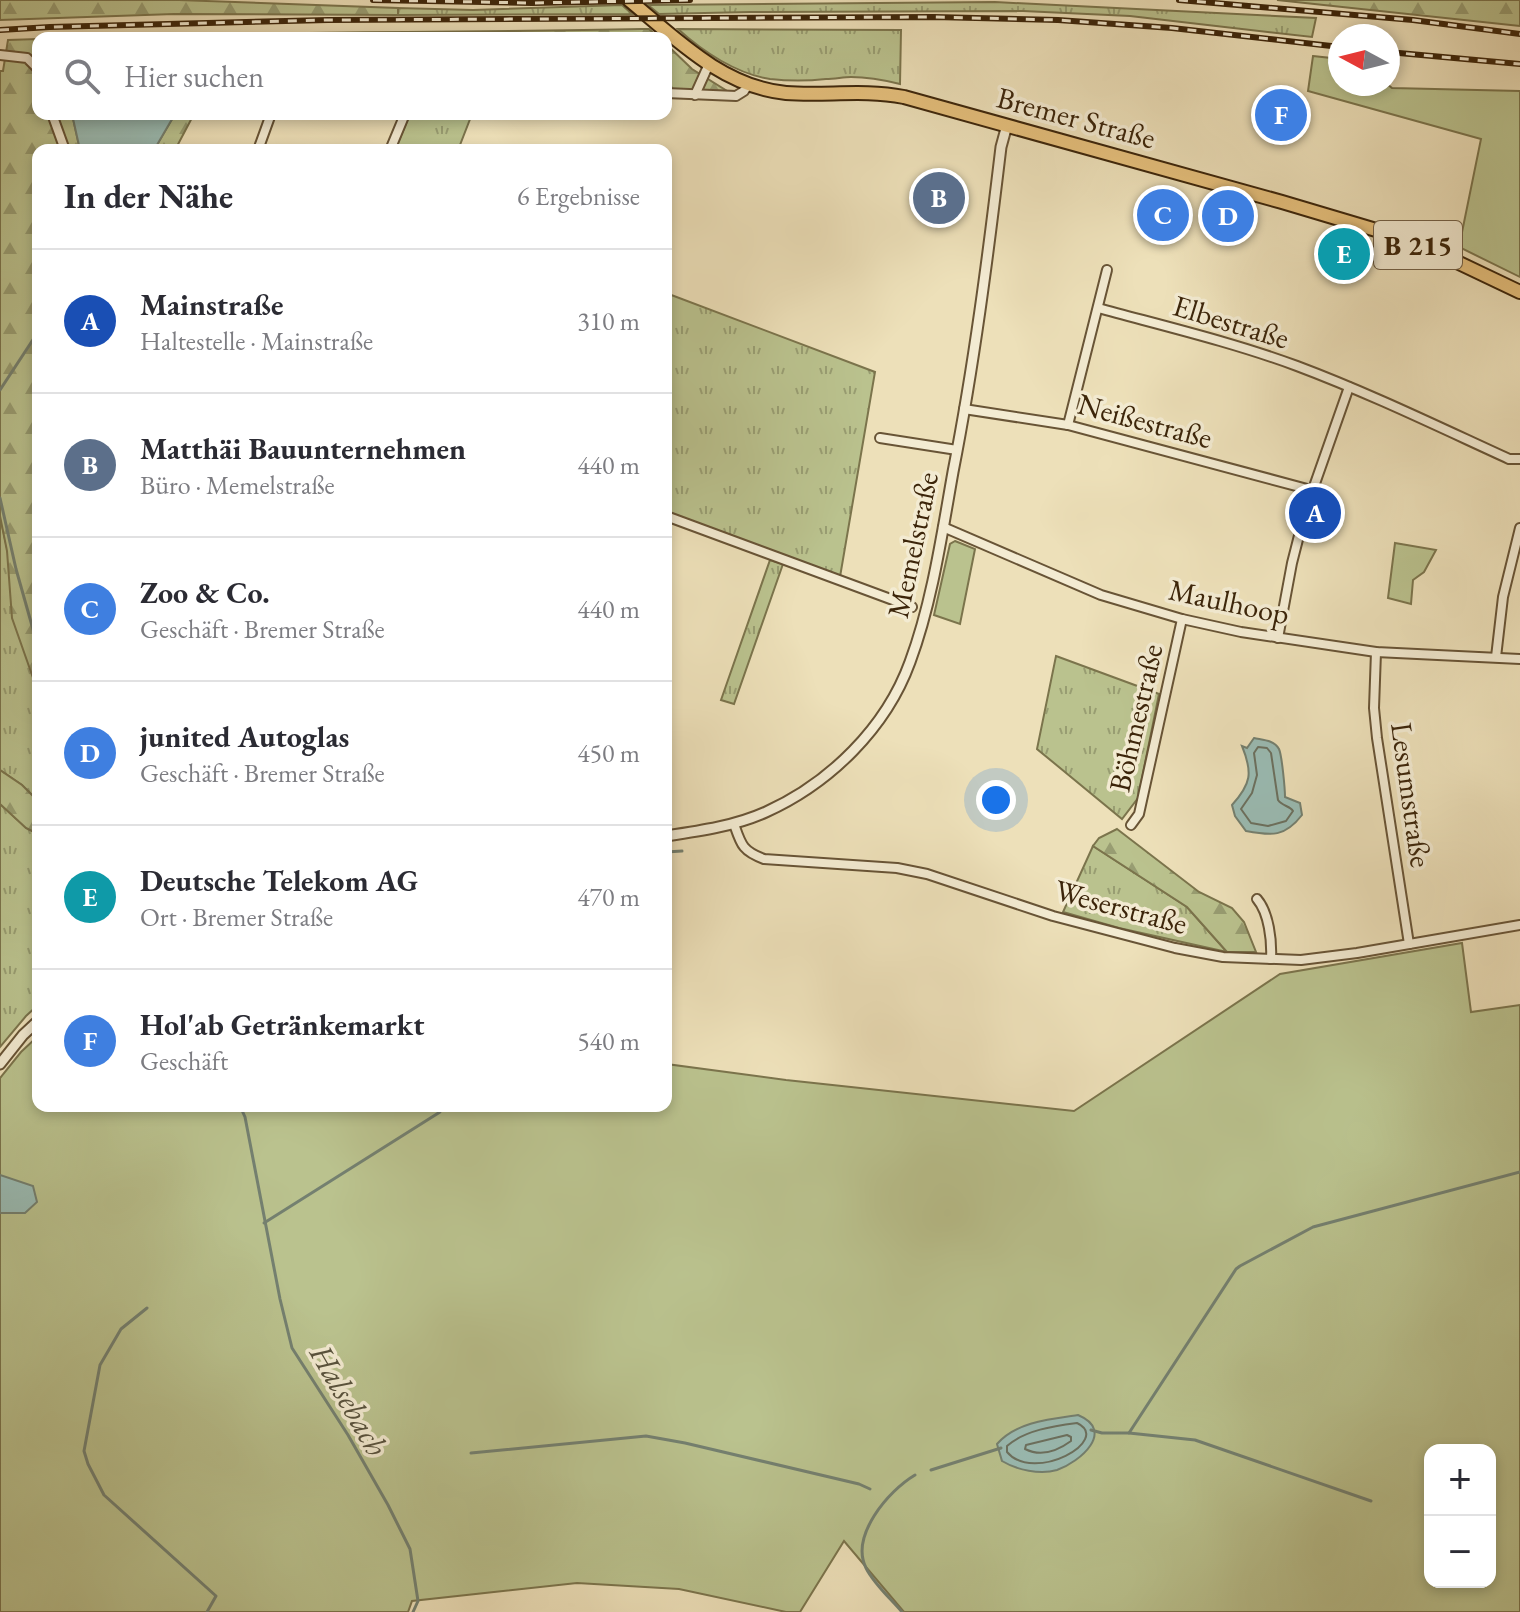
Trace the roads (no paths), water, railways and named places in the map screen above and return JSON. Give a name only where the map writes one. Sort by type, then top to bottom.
[{"type":"main road","name":"Bremer Straße","points":[[629,0],[669,32]]},
{"type":"main road","name":"Bremer Straße","points":[[672,34],[709,64],[748,85],[793,93],[886,94],[1007,125],[1376,230],[1436,252],[1520,292]]},
{"type":"street","points":[[0,55],[27,58],[32,63]]},
{"type":"street","points":[[695,95],[709,64]]},
{"type":"street","points":[[672,93],[736,96],[748,85]]},
{"type":"street","points":[[54,120],[63,144]]},
{"type":"street","points":[[260,144],[269,120]]},
{"type":"street","points":[[392,144],[402,120]]},
{"type":"street","name":"Memelstraße","points":[[672,835],[734,824],[794,797],[823,778],[851,753],[897,691],[919,637],[943,527],[964,409],[1001,147],[1007,125]]},
{"type":"street","points":[[1068,425],[1107,270]]},
{"type":"street","name":"Elbestraße","points":[[1098,308],[1294,366],[1349,387],[1509,459],[1520,459]]},
{"type":"street","points":[[1278,638],[1292,563],[1311,490],[1349,387]]},
{"type":"street","name":"Neißestraße","points":[[964,409],[1068,425],[1311,490]]},
{"type":"street","points":[[880,438],[957,450]]},
{"type":"street","points":[[672,518],[912,607]]},
{"type":"street","name":"Maulhoop","points":[[943,527],[1101,595],[1182,619],[1278,638],[1376,652],[1520,659]]},
{"type":"street","points":[[1496,657],[1503,597],[1520,528]]},
{"type":"street","name":"Böhmestraße","points":[[1131,825],[1139,814],[1182,619]]},
{"type":"street","name":"Lesumstraße","points":[[1376,652],[1375,723],[1409,944]]},
{"type":"street","name":"Weserstraße","points":[[734,824],[741,844],[751,854],[764,859],[897,868],[938,877],[1053,916],[1175,948],[1223,957],[1301,960],[1520,925]]},
{"type":"street","points":[[1257,899],[1263,907],[1271,959]]},
{"type":"street","points":[[0,1064],[32,1027]]},
{"type":"water","points":[[73,120],[172,120],[158,144],[79,144]]},
{"type":"water","points":[[1254,738],[1277,746],[1285,797],[1300,803],[1302,815],[1290,827],[1277,833],[1246,831],[1235,816],[1232,805],[1248,778],[1248,764],[1242,746],[1247,748]]},
{"type":"water","points":[[0,1175],[33,1186],[37,1202],[25,1213],[0,1213]]},
{"type":"water","points":[[1078,1415],[1089,1422],[1094,1429],[1094,1437],[1084,1453],[1066,1466],[1036,1472],[1002,1461],[997,1444],[1014,1431],[1034,1423]]},
{"type":"waterway","name":"Halsebach","points":[[0,390],[32,341]]},
{"type":"waterway","name":"Halsebach","points":[[0,498],[32,626]]},
{"type":"waterway","points":[[672,852],[682,851]]},
{"type":"waterway","name":"Halsebach","points":[[243,1112],[292,1348],[348,1435],[410,1549],[418,1601],[413,1612]]},
{"type":"waterway","points":[[264,1223],[440,1112]]},
{"type":"waterway","points":[[1129,1433],[1240,1266],[1313,1227],[1520,1172]]},
{"type":"waterway","points":[[147,1308],[121,1329],[100,1365],[84,1451],[104,1495],[216,1596],[207,1612]]},
{"type":"waterway","points":[[1091,1430],[1195,1440],[1371,1501]]},
{"type":"waterway","points":[[471,1453],[646,1436],[870,1489]]},
{"type":"waterway","points":[[931,1470],[1001,1448]]},
{"type":"waterway","points":[[902,1612],[866,1568],[862,1555],[863,1542],[883,1503],[915,1475]]},
{"type":"railway","points":[[373,0],[532,3],[690,0]]},
{"type":"railway","points":[[1179,0],[1413,20],[1520,34]]},
{"type":"railway","points":[[0,30],[328,20],[934,17],[1058,20],[1172,28],[1328,46]]},
{"type":"railway","points":[[1400,53],[1520,64]]},
{"type":"place","name":"Hol'ab Getränkemarkt","points":[[1281,115]]},
{"type":"place","name":"Matthäi Bauunternehmen","points":[[939,198]]},
{"type":"place","name":"Zoo & Co.","points":[[1163,215]]},
{"type":"place","name":"junited Autoglas","points":[[1228,216]]},
{"type":"place","name":"Deutsche Telekom AG","points":[[1344,254]]},
{"type":"place","name":"Mainstraße","points":[[1315,513]]}]
